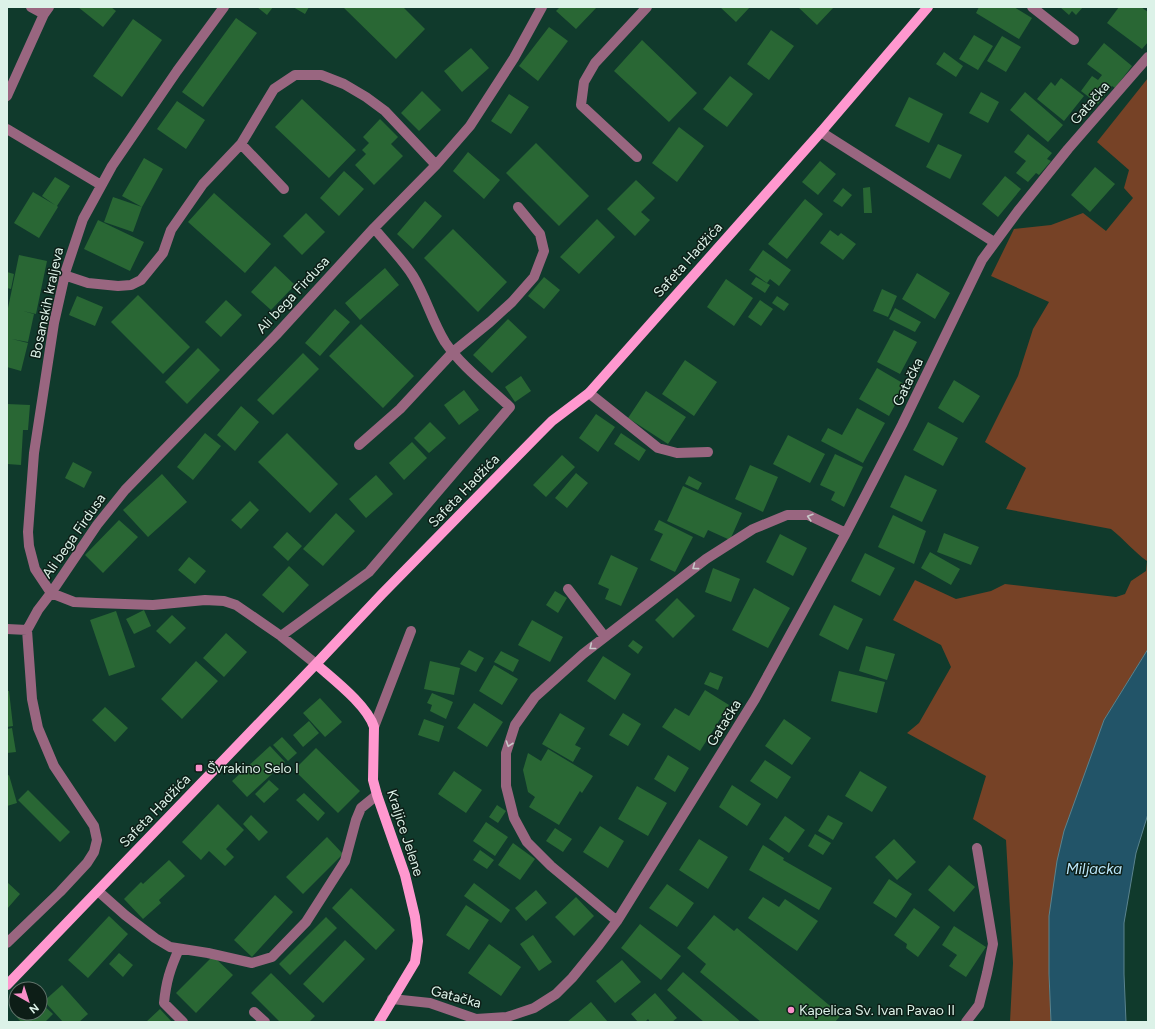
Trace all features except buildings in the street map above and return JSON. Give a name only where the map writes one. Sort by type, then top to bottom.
[{"type":"main road","name":"Safeta Hadžića","points":[[7,985],[382,594],[552,421],[589,393],[821,132],[928,7]]},
{"type":"main road","points":[[316,664],[341,686],[363,709],[374,727]]},
{"type":"main road","name":"Kraljice Jelene","points":[[374,727],[373,780],[405,875],[415,917],[418,941],[415,962],[379,1022]]},
{"type":"street","points":[[7,96],[47,11],[31,7]]},
{"type":"street","name":"Bosanskih kraljeva","points":[[52,594],[34,569],[29,546],[28,532],[34,453],[54,323],[64,275],[83,219],[101,185],[177,71],[224,7]]},
{"type":"street","name":"Ali bega Firdusa","points":[[27,630],[38,610],[52,594],[97,525],[126,490],[276,335],[374,228],[436,165],[470,126],[514,58],[542,7]]},
{"type":"street","points":[[636,157],[581,105],[584,82],[595,63],[647,7]]},
{"type":"street","points":[[1032,7],[1074,40]]},
{"type":"street","name":"Gatačka","points":[[392,999],[430,1003],[476,1019],[507,1017],[534,1008],[556,994],[572,978],[600,945],[617,921],[756,699],[846,533],[902,425],[982,260],[1018,211],[1068,149],[1148,57]]},
{"type":"street","points":[[64,275],[88,283],[118,286],[131,285],[141,280],[163,253],[171,230],[203,184],[241,144],[274,89],[295,75],[321,75],[344,84],[366,97],[386,111],[436,165]]},
{"type":"street","points":[[7,129],[101,185]]},
{"type":"street","points":[[821,132],[994,242]]},
{"type":"street","points":[[241,144],[284,189]]},
{"type":"street","points":[[360,445],[400,409],[453,352],[512,302],[534,277],[544,251],[540,234],[518,207]]},
{"type":"street","points":[[281,636],[369,572],[510,407],[460,362],[435,325],[425,298],[412,274],[374,228]]},
{"type":"street","points":[[589,393],[658,448],[677,453],[708,452]]},
{"type":"street","points":[[617,921],[550,866],[527,842],[514,818],[506,786],[506,753],[515,725],[535,697],[605,637],[706,559],[753,529],[787,515],[808,515],[846,533]]},
{"type":"street","points":[[568,589],[605,637]]},
{"type":"street","name":"Ali bega Firdusa","points":[[52,594],[74,602],[96,603],[153,605],[205,600],[224,601],[236,605],[281,636],[316,664]]},
{"type":"street","points":[[7,629],[27,630],[32,698],[38,728],[54,766],[94,826],[97,840],[94,852],[87,863],[60,892],[7,943]]},
{"type":"street","points":[[374,727],[411,631]]},
{"type":"street","points":[[98,891],[155,938],[170,947],[208,953],[252,963],[272,957],[306,922],[345,861],[356,820],[361,808],[377,795]]},
{"type":"street","points":[[966,1022],[979,1005],[993,944],[977,848]]},
{"type":"street","points":[[178,949],[168,974],[164,1004],[183,1022]]},
{"type":"street","points":[[254,1012],[265,1022]]},
{"type":"shaded area","points":[[1148,78],[1148,649],[1104,720],[1049,974],[1051,1022],[1010,1022],[1013,963],[1006,840],[973,819],[986,776],[907,733],[919,723],[951,667],[941,645],[893,620],[915,580],[956,599],[991,591],[1005,584],[1116,597],[1125,594],[1131,581],[1146,571],[1147,561],[1111,529],[1006,509],[1026,468],[985,442],[1018,376],[1033,329],[1049,302],[991,276],[1014,229],[1051,225],[1083,213],[1106,231],[1133,198],[1124,188],[1129,170],[1097,142]]},
{"type":"water","name":"Miljacka","points":[[1148,649],[1148,814],[1136,853],[1124,923],[1126,1022],[1051,1022],[1049,916],[1057,861],[1064,831],[1104,720]]},
{"type":"place","name":"Švrakino Selo I","points":[[199,768]]},
{"type":"place","name":"Kapelica Sv. Ivan Pavao II","points":[[791,1010]]}]
